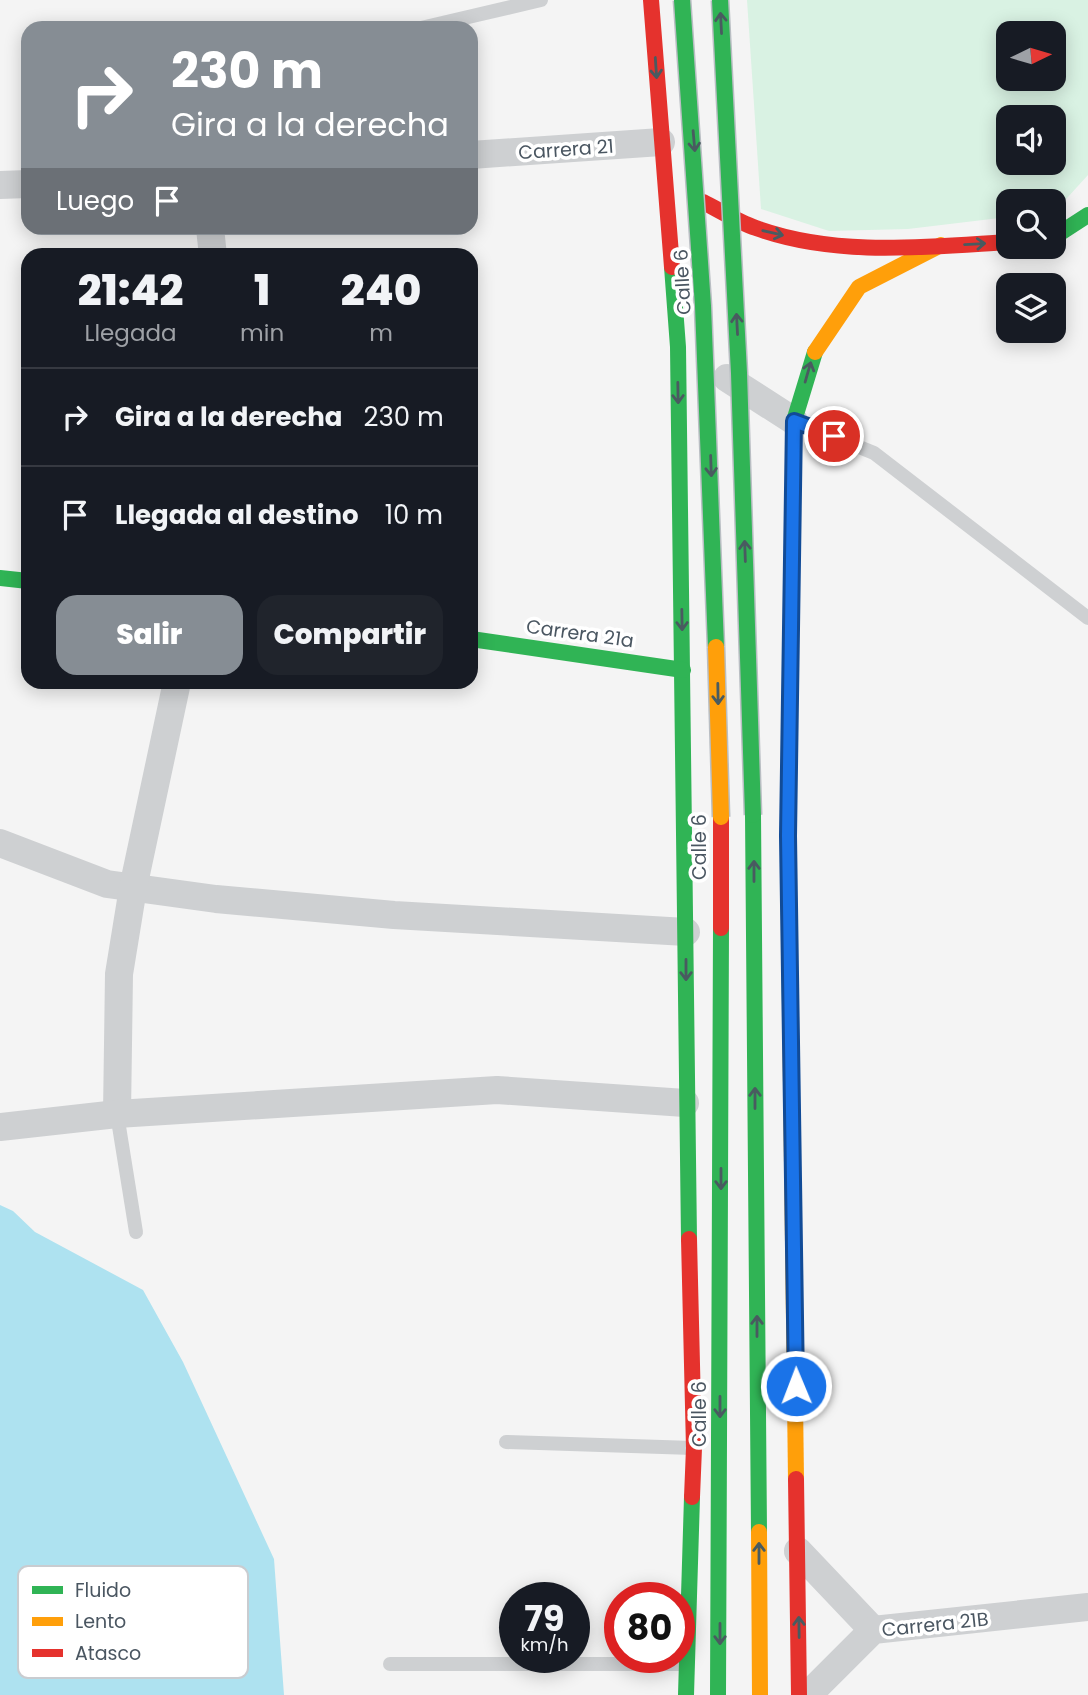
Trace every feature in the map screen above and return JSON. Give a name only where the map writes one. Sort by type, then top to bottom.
[{"type":"main road","points":[[651,0],[678,347],[687,932],[685,1103],[694,1448],[691,1582]]},
{"type":"main road","name":"Calle 6","points":[[682,0],[705,321],[721,817],[718,1695]]},
{"type":"main road","points":[[720,0],[739,373],[753,815],[760,1695]]},
{"type":"main road","points":[[667,184],[760,230],[840,246],[996,243]]},
{"type":"main road","points":[[1066,230],[1088,215]]},
{"type":"main road","points":[[1066,237],[1088,236]]},
{"type":"main road","points":[[799,1695],[788,836],[794,421],[813,355],[859,287],[941,245]]},
{"type":"main road","points":[[0,578],[21,580]]},
{"type":"main road","name":"Carrera 21a","points":[[478,640],[683,670]]},
{"type":"main road","points":[[687,1695],[688,1673]]},
{"type":"street","name":"Carrera 21","points":[[478,155],[661,142]]},
{"type":"street","points":[[0,186],[21,184]]},
{"type":"street","points":[[678,347],[794,421]]},
{"type":"street","points":[[117,1114],[119,974],[133,888],[176,689]]},
{"type":"street","points":[[0,843],[107,884],[216,899],[394,915],[687,932]]},
{"type":"street","points":[[0,1128],[117,1114],[497,1090],[685,1103]]},
{"type":"street","points":[[798,1551],[873,1630]]},
{"type":"street","name":"Carrera 21B","points":[[808,1695],[873,1630],[1088,1607]]},
{"type":"lane","points":[[451,21],[541,0]]},
{"type":"lane","points":[[794,421],[874,453],[1088,618]]},
{"type":"lane","points":[[117,1114],[136,1232]]},
{"type":"lane","points":[[506,1443],[694,1448]]},
{"type":"lane","points":[[390,1664],[604,1664]]},
{"type":"lane","points":[[695,1664],[720,1665]]},
{"type":"green space","points":[[747,0],[1088,0],[1088,175],[1066,199],[1066,189],[996,189],[996,218],[908,229],[829,231],[761,209]]},
{"type":"water","points":[[0,1205],[13,1211],[35,1232],[143,1290],[183,1362],[274,1559],[284,1695],[0,1695]]},
{"type":"traffic: fast","points":[[682,0],[703,306],[716,647]]},
{"type":"traffic: fast","points":[[720,0],[739,373],[753,815]]},
{"type":"traffic: fast","points":[[1066,229],[1088,215]]},
{"type":"traffic: fast","points":[[672,267],[678,347],[689,1239]]},
{"type":"traffic: fast","points":[[790,1005],[788,836],[794,421],[815,352]]},
{"type":"traffic: fast","points":[[0,578],[21,580]]},
{"type":"traffic: fast","points":[[478,640],[683,670]]},
{"type":"traffic: fast","points":[[753,815],[759,1532]]},
{"type":"traffic: fast","points":[[718,1695],[721,928]]},
{"type":"traffic: fast","points":[[686,1695],[692,1497]]},
{"type":"traffic: slow","points":[[815,352],[859,287],[941,245]]},
{"type":"traffic: slow","points":[[716,647],[721,817]]},
{"type":"traffic: slow","points":[[790,1005],[796,1479]]},
{"type":"traffic: slow","points":[[759,1532],[760,1695]]},
{"type":"traffic: jam","points":[[651,0],[672,267]]},
{"type":"traffic: jam","points":[[703,202],[756,228],[817,243],[881,248],[996,243]]},
{"type":"traffic: jam","points":[[721,817],[721,928]]},
{"type":"traffic: jam","points":[[689,1239],[694,1448],[692,1497]]},
{"type":"traffic: jam","points":[[796,1479],[799,1695]]},
{"type":"route","points":[[796,1386],[788,836],[794,421],[834,436]]}]
